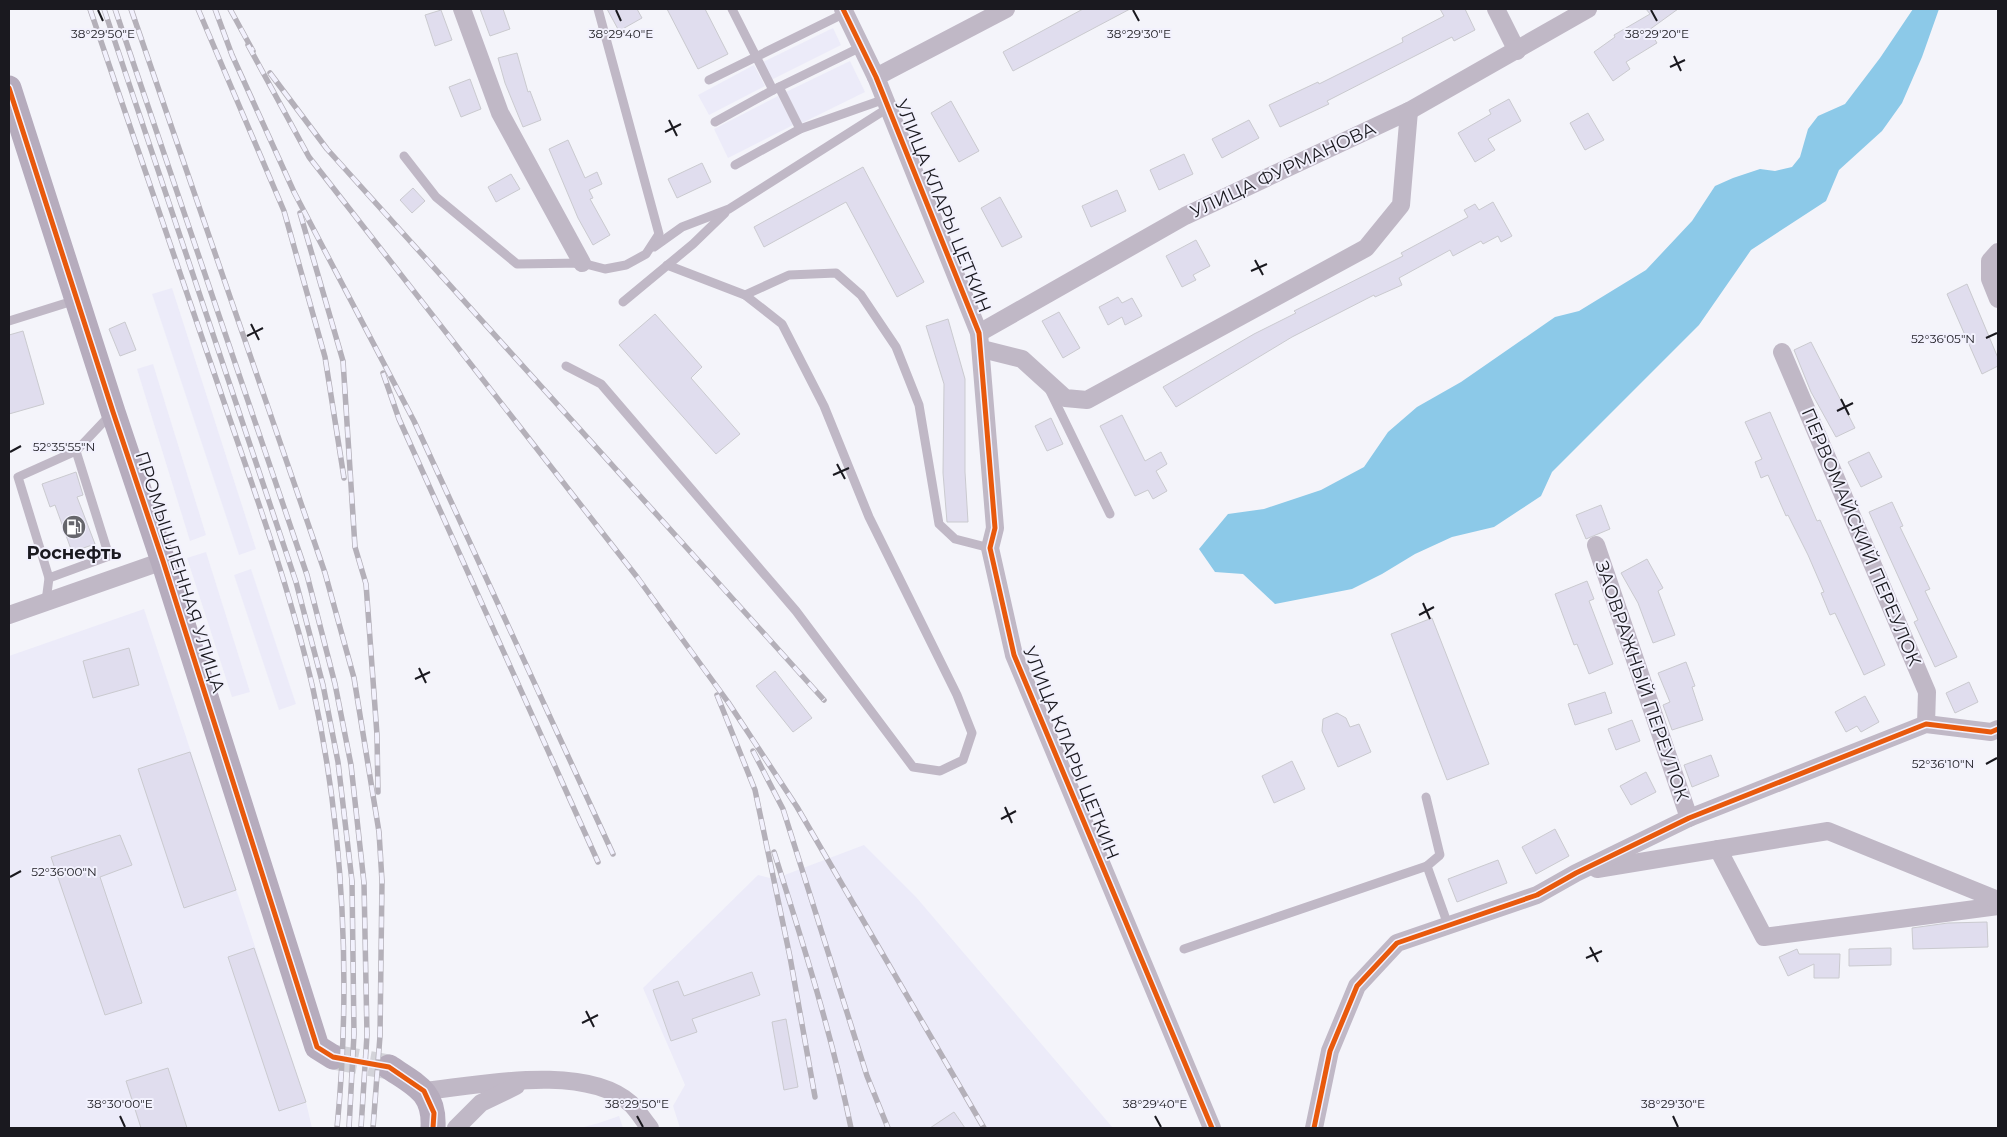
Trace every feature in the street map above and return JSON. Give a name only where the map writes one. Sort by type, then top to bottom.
[{"type":"street","points":[[462,9],[500,113],[582,263]]},
{"type":"street","points":[[876,77],[1006,9]]},
{"type":"street","points":[[1496,9],[1517,51]]},
{"type":"street","name":"УЛИЦА ФУРМАНОВА","points":[[980,341],[1185,216],[1409,111],[1588,9]]},
{"type":"street","name":"УЛИЦА КЛАРЫ ЦЕТКИН","points":[[844,11],[876,77],[980,341],[995,528],[990,548],[1014,655],[1212,1128]]},
{"type":"street","name":"ПРОМЫШЛЕННАЯ УЛИЦА","points":[[9,88],[163,561],[317,1047],[333,1057]]},
{"type":"street","points":[[980,341],[1022,359],[1047,384],[1065,398],[1088,400],[1366,248],[1401,204],[1409,111]]},
{"type":"street","points":[[1998,252],[1990,261],[1990,279],[1998,299]]},
{"type":"street","name":"ПЕРВОМАЙСКИЙ ПЕРЕУЛОК","points":[[1782,352],[1927,692],[1926,724]]},
{"type":"street","name":"ЗАОВРАЖНЫЙ ПЕРЕУЛОК","points":[[1596,544],[1689,818]]},
{"type":"street","points":[[9,615],[163,561]]},
{"type":"street","points":[[1314,1128],[1330,1051],[1356,986],[1397,943],[1536,896],[1576,873],[1689,818],[1926,724],[1991,732],[1998,729]]},
{"type":"street","points":[[1576,873],[1828,831],[1998,900]]},
{"type":"street","points":[[1718,849],[1764,936],[1998,906]]},
{"type":"street","points":[[389,1067],[424,1091],[434,1113],[433,1128]]},
{"type":"street","points":[[424,1091],[542,1079],[596,1084],[630,1104],[650,1128]]},
{"type":"street","points":[[456,1128],[481,1103],[513,1087],[542,1079]]},
{"type":"lane","points":[[598,9],[658,234],[646,254]]},
{"type":"lane","points":[[732,9],[756,56],[800,129]]},
{"type":"lane","points":[[709,80],[844,11]]},
{"type":"lane","points":[[715,122],[776,88],[861,47]]},
{"type":"lane","points":[[735,165],[800,129],[886,104]]},
{"type":"lane","points":[[624,302],[729,209],[886,104]]},
{"type":"lane","points":[[404,156],[436,197],[517,264],[582,263],[605,269],[626,266],[646,254],[682,227],[729,209]]},
{"type":"lane","points":[[566,366],[601,384],[796,611],[913,767],[940,770],[963,760],[972,733],[957,695],[869,517],[824,406],[782,324],[744,295],[667,265]]},
{"type":"lane","points":[[744,295],[790,275],[836,273],[861,295],[896,347],[919,405],[939,524],[955,539],[990,548]]},
{"type":"lane","points":[[9,321],[77,300]]},
{"type":"lane","points":[[1047,384],[1110,514]]},
{"type":"lane","points":[[46,601],[50,578],[18,477],[76,451],[113,412]]},
{"type":"lane","points":[[50,578],[109,556],[76,451]]},
{"type":"lane","points":[[1184,949],[1427,866],[1440,855],[1426,797]]},
{"type":"lane","points":[[1427,866],[1448,925]]},
{"type":"shaded area","points":[[833,28],[841,45],[771,80],[763,62]]},
{"type":"shaded area","points":[[850,61],[865,92],[802,123],[786,92]]},
{"type":"shaded area","points":[[754,65],[765,86],[709,115],[698,95]]},
{"type":"shaded area","points":[[778,96],[793,125],[728,158],[714,129]]},
{"type":"shaded area","points":[[172,288],[256,549],[239,555],[152,294]]},
{"type":"shaded area","points":[[153,364],[206,535],[190,541],[137,369]]},
{"type":"shaded area","points":[[206,552],[250,692],[232,697],[187,558]]},
{"type":"shaded area","points":[[251,569],[296,704],[279,710],[234,575]]},
{"type":"shaded area","points":[[144,609],[306,1102],[312,1128],[9,1128],[9,656]]},
{"type":"shaded area","points":[[864,845],[916,897],[1113,1128],[680,1128],[673,1106],[685,1085],[643,988],[758,875],[774,879]]},
{"type":"shaded area","points":[[619,1116],[623,1128],[580,1128],[599,1123]]},
{"type":"water","points":[[1913,9],[1939,9],[1922,57],[1902,103],[1882,131],[1839,170],[1826,201],[1751,250],[1699,325],[1552,472],[1541,496],[1494,527],[1452,537],[1415,554],[1352,589],[1275,604],[1243,574],[1215,572],[1199,549],[1228,514],[1264,509],[1321,490],[1364,467],[1388,432],[1417,407],[1461,382],[1555,317],[1579,311],[1646,270],[1692,221],[1715,186],[1760,169],[1775,171],[1792,167],[1800,157],[1808,129],[1818,116],[1845,104],[1880,58]]},
{"type":"building","points":[[480,9],[503,9],[510,29],[490,36]]},
{"type":"building","points":[[607,9],[637,9],[642,18],[619,31]]},
{"type":"building","points":[[667,9],[705,9],[728,54],[698,69]]},
{"type":"building","points":[[1083,9],[1130,9],[1013,71],[1003,52]]},
{"type":"building","points":[[1440,9],[1465,9],[1475,30],[1454,41],[1452,37],[1327,101],[1329,104],[1280,127],[1269,105],[1318,82],[1319,84],[1403,42],[1402,38],[1444,16]]},
{"type":"building","points":[[1646,9],[1678,9],[1649,30],[1657,43],[1626,62],[1630,69],[1613,81],[1594,52],[1615,37],[1614,35],[1650,14]]},
{"type":"building","points":[[441,10],[452,40],[435,46],[425,15]]},
{"type":"building","points":[[517,53],[528,92],[530,91],[541,120],[523,127],[505,83],[498,58]]},
{"type":"building","points":[[470,79],[481,109],[461,117],[449,87]]},
{"type":"building","points":[[1509,99],[1521,121],[1488,139],[1495,150],[1475,162],[1458,133],[1491,114],[1489,110]]},
{"type":"building","points":[[951,101],[979,151],[959,162],[931,113]]},
{"type":"building","points":[[1588,113],[1604,140],[1585,150],[1570,123]]},
{"type":"building","points":[[1249,120],[1259,138],[1222,158],[1212,139]]},
{"type":"building","points":[[568,140],[585,178],[597,172],[602,184],[589,190],[593,198],[590,199],[610,235],[593,245],[578,218],[549,149]]},
{"type":"building","points":[[1184,154],[1193,174],[1159,190],[1150,170]]},
{"type":"building","points":[[702,163],[711,182],[677,198],[668,179]]},
{"type":"building","points":[[863,167],[924,282],[897,297],[846,202],[764,247],[754,227]]},
{"type":"building","points":[[511,174],[520,189],[496,202],[488,187]]},
{"type":"building","points":[[413,188],[425,201],[412,213],[400,200]]},
{"type":"building","points":[[1117,190],[1126,211],[1091,227],[1082,206]]},
{"type":"building","points":[[1000,197],[1022,237],[1002,247],[981,208]]},
{"type":"building","points":[[1493,202],[1512,236],[1501,242],[1498,236],[1483,244],[1481,241],[1453,256],[1450,250],[1399,278],[1402,285],[1375,297],[1374,295],[1292,337],[1176,407],[1163,387],[1254,334],[1296,313],[1294,311],[1403,256],[1401,253],[1468,217],[1464,210],[1475,204],[1479,210]]},
{"type":"building","points":[[1196,240],[1210,266],[1193,275],[1196,280],[1182,287],[1166,256]]},
{"type":"building","points":[[1967,284],[1998,358],[1998,366],[1982,374],[1947,294]]},
{"type":"building","points":[[1118,297],[1122,303],[1132,298],[1142,316],[1125,325],[1122,317],[1108,325],[1099,307]]},
{"type":"building","points":[[1059,312],[1080,348],[1063,358],[1042,321]]},
{"type":"building","points":[[655,314],[702,367],[691,378],[740,434],[716,454],[619,345]]},
{"type":"building","points":[[948,319],[965,379],[965,472],[968,522],[947,522],[943,473],[944,384],[926,326]]},
{"type":"building","points":[[125,322],[136,350],[120,356],[109,329]]},
{"type":"building","points":[[23,331],[44,404],[9,414],[9,335]]},
{"type":"building","points":[[1811,342],[1855,428],[1836,437],[1811,392],[1794,350]]},
{"type":"building","points":[[1770,412],[1817,521],[1820,520],[1885,665],[1864,675],[1835,613],[1830,615],[1821,593],[1824,592],[1808,555],[1788,515],[1786,516],[1768,475],[1761,478],[1755,462],[1762,459],[1745,422]]},
{"type":"building","points":[[1122,415],[1145,461],[1161,452],[1167,464],[1156,471],[1167,491],[1153,499],[1148,490],[1135,496],[1100,426]]},
{"type":"building","points":[[1051,418],[1063,444],[1047,451],[1035,426]]},
{"type":"building","points":[[1869,452],[1882,477],[1861,487],[1848,462]]},
{"type":"building","points":[[76,472],[83,495],[77,497],[95,544],[72,552],[55,505],[50,507],[42,484]]},
{"type":"building","points":[[1892,502],[1903,526],[1900,527],[1930,589],[1925,591],[1957,657],[1935,667],[1914,622],[1918,620],[1869,512]]},
{"type":"building","points":[[1601,505],[1610,529],[1586,539],[1576,515]]},
{"type":"building","points":[[1647,559],[1663,588],[1658,591],[1675,635],[1653,643],[1638,603],[1621,573]]},
{"type":"building","points":[[1587,581],[1594,599],[1589,601],[1613,664],[1589,674],[1577,644],[1574,645],[1555,594]]},
{"type":"building","points":[[1432,618],[1489,764],[1447,780],[1391,634]]},
{"type":"building","points":[[129,648],[139,685],[93,698],[83,661]]},
{"type":"building","points":[[1686,662],[1695,686],[1692,687],[1703,720],[1672,730],[1663,705],[1670,702],[1658,673]]},
{"type":"building","points":[[775,671],[812,718],[793,732],[756,686]]},
{"type":"building","points":[[1969,682],[1978,702],[1955,713],[1946,693]]},
{"type":"building","points":[[1605,692],[1612,713],[1575,725],[1568,704]]},
{"type":"building","points":[[1865,696],[1879,722],[1861,732],[1857,726],[1846,732],[1835,712]]},
{"type":"building","points":[[1337,713],[1346,718],[1350,727],[1359,724],[1371,752],[1338,767],[1322,731],[1323,719]]},
{"type":"building","points":[[1632,720],[1640,741],[1616,750],[1608,729]]},
{"type":"building","points":[[190,752],[236,890],[184,908],[138,769]]},
{"type":"building","points":[[1711,755],[1719,776],[1692,787],[1684,765]]},
{"type":"building","points":[[1292,761],[1305,789],[1274,803],[1262,776]]},
{"type":"building","points":[[1646,772],[1656,792],[1631,805],[1620,786]]},
{"type":"building","points":[[1555,829],[1569,856],[1536,874],[1522,847]]},
{"type":"building","points":[[120,835],[132,865],[100,877],[142,1003],[105,1015],[51,857]]},
{"type":"building","points":[[1498,860],[1507,883],[1457,902],[1448,879]]},
{"type":"building","points":[[1987,922],[1988,947],[1913,949],[1912,928],[1948,923]]},
{"type":"building","points":[[254,948],[306,1102],[279,1111],[228,957]]},
{"type":"building","points":[[1891,948],[1891,965],[1849,966],[1849,949]]},
{"type":"building","points":[[1797,949],[1799,954],[1840,954],[1839,978],[1814,978],[1814,964],[1788,976],[1779,957]]},
{"type":"building","points":[[752,972],[760,995],[692,1019],[697,1032],[671,1041],[653,990],[678,981],[684,996]]},
{"type":"building","points":[[786,1019],[798,1087],[784,1090],[772,1022]]},
{"type":"building","points":[[168,1068],[187,1128],[141,1128],[126,1081]]},
{"type":"building","points":[[954,1112],[965,1128],[930,1128]]},
{"type":"tunnel","points":[[333,1057],[389,1067]]},
{"type":"railway","points":[[90,9],[273,546],[313,689],[324,742],[332,797],[342,908],[344,1019],[337,1128]]},
{"type":"railway","points":[[104,9],[296,582],[323,685],[338,762],[352,881],[354,1034],[349,1128]]},
{"type":"railway","points":[[115,9],[307,575],[335,684],[351,765],[364,883],[367,1035],[361,1128]]},
{"type":"railway","points":[[131,9],[325,573],[354,678],[379,832],[382,881],[380,1036],[373,1128]]},
{"type":"railway","points":[[198,9],[284,211],[325,357],[344,478]]},
{"type":"railway","points":[[215,9],[232,55],[294,192],[414,421],[613,854]]},
{"type":"railway","points":[[230,9],[253,51]]},
{"type":"railway","points":[[248,45],[309,157],[637,577],[728,702],[797,807],[984,1128]]},
{"type":"railway","points":[[270,73],[327,149],[824,700]]},
{"type":"railway","points":[[300,213],[343,361],[355,547],[366,584],[377,735],[378,792]]},
{"type":"railway","points":[[383,373],[399,419],[598,862]]},
{"type":"railway","points":[[717,695],[755,790],[790,957],[815,1097]]},
{"type":"railway","points":[[753,751],[783,809],[867,1076],[888,1128]]},
{"type":"railway","points":[[774,852],[826,1024],[851,1128]]},
{"type":"cycle path","points":[[843,9],[876,77],[979,333],[995,528],[990,548],[1014,655],[1212,1128]]},
{"type":"cycle path","points":[[9,88],[163,561],[317,1047],[333,1057],[389,1067],[424,1091],[434,1113],[433,1128]]},
{"type":"cycle path","points":[[1314,1128],[1330,1051],[1357,986],[1397,943],[1537,895],[1576,873],[1689,818],[1926,724],[1991,732],[1998,729]]},
{"type":"place","name":"Роснефть","points":[[74,527]]}]
